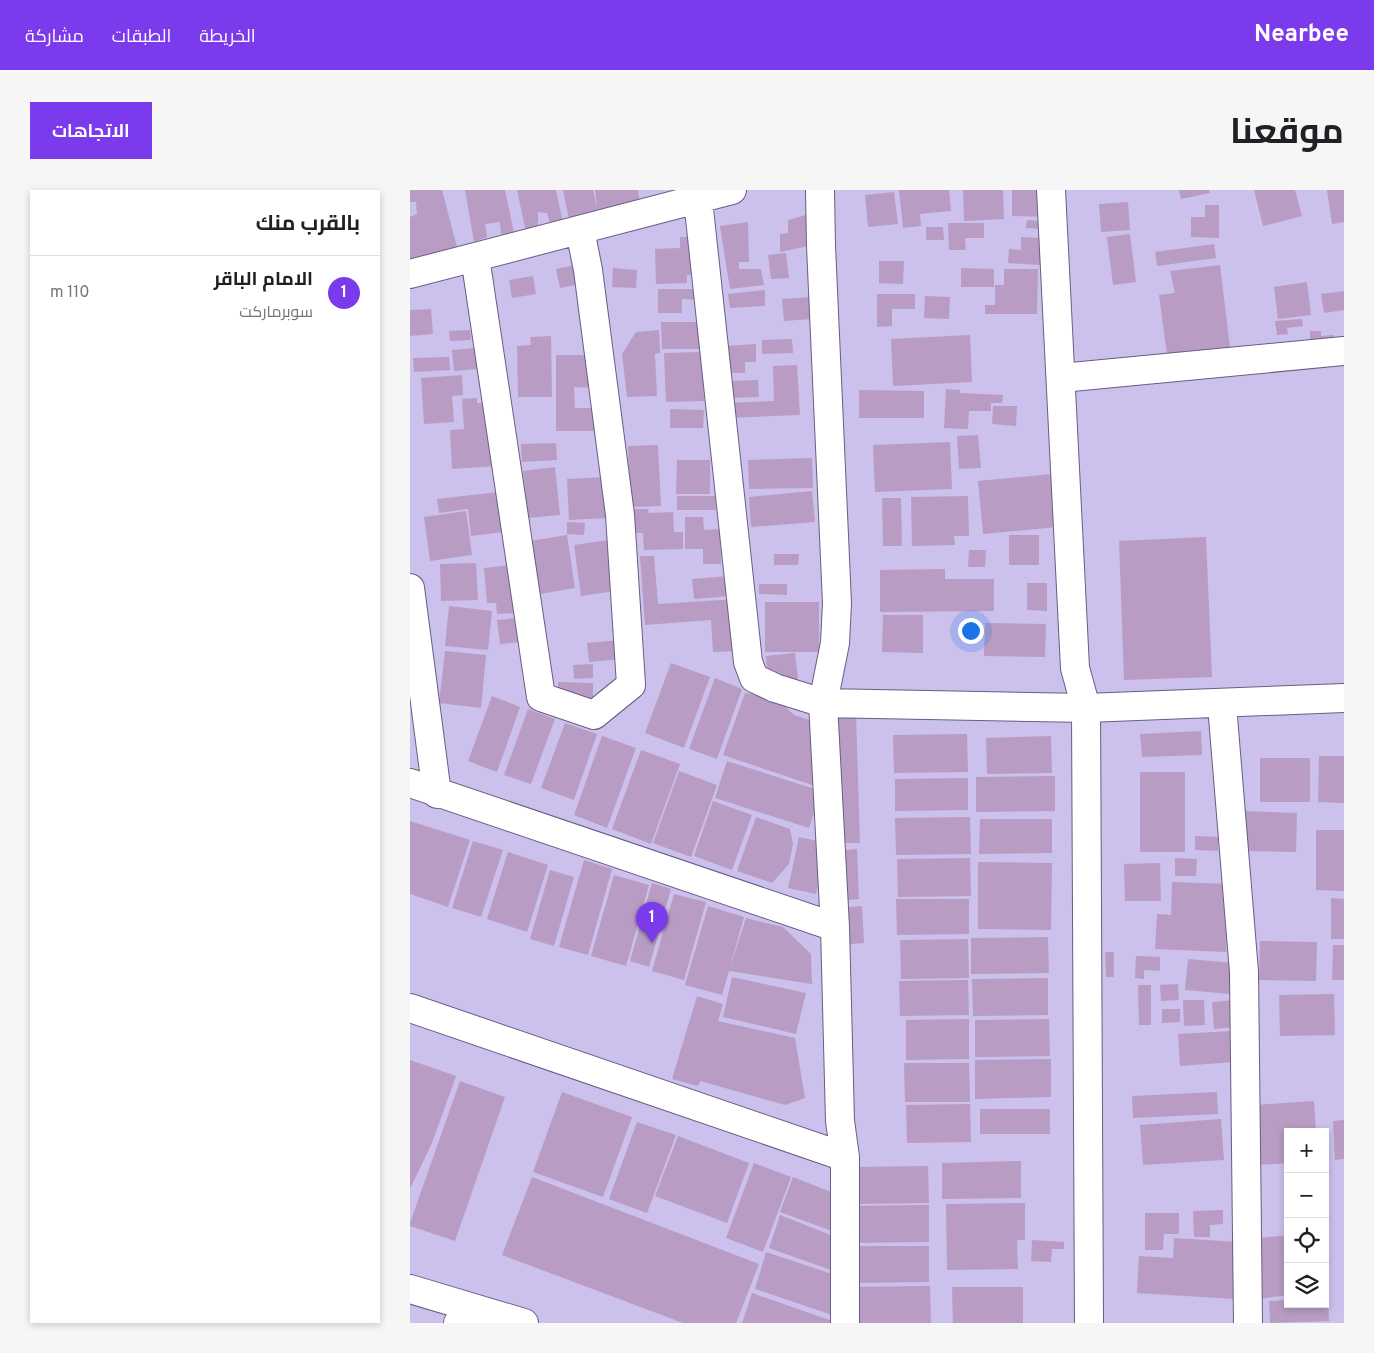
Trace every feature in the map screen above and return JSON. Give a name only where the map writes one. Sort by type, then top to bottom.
[{"type":"street","points":[[410,274],[732,190]]},
{"type":"street","points":[[820,190],[837,603],[835,643],[823,703],[835,927],[840,1121],[846,1157],[845,1323]]},
{"type":"street","points":[[1051,190],[1076,668],[1086,708],[1089,1323]]},
{"type":"street","points":[[698,200],[748,662],[754,678],[765,685],[823,703],[1086,708],[1222,705],[1344,698]]},
{"type":"street","points":[[475,257],[541,697],[594,715],[631,684],[620,515],[588,270],[580,230]]},
{"type":"street","points":[[1061,378],[1344,351]]},
{"type":"street","points":[[410,588],[436,794]]},
{"type":"street","points":[[1222,705],[1244,972],[1248,1323]]},
{"type":"street","points":[[410,783],[436,794],[835,927]]},
{"type":"street","points":[[410,1008],[846,1157]]},
{"type":"street","points":[[410,1289],[497,1317],[524,1323]]},
{"type":"street","points":[[458,1323],[497,1317]]},
{"type":"building","points":[[410,190],[442,190],[459,255],[410,266],[410,217],[417,214],[416,202],[410,202]]},
{"type":"building","points":[[465,190],[505,190],[514,233],[501,234],[500,222],[485,224],[487,237],[474,242]]},
{"type":"building","points":[[517,190],[556,190],[563,223],[550,224],[547,213],[538,212],[538,231],[526,232]]},
{"type":"building","points":[[563,190],[593,190],[597,209],[595,190],[638,190],[640,203],[570,224]]},
{"type":"building","points":[[899,190],[949,190],[951,211],[920,214],[921,226],[903,228]]},
{"type":"building","points":[[963,190],[1003,190],[1004,219],[964,221]]},
{"type":"building","points":[[1012,190],[1046,190],[1045,217],[1012,216]]},
{"type":"building","points":[[1179,190],[1209,190],[1210,193],[1181,199]]},
{"type":"building","points":[[1254,190],[1295,190],[1302,216],[1263,226]]},
{"type":"building","points":[[1327,190],[1344,190],[1344,222],[1332,224]]},
{"type":"building","points":[[894,192],[898,224],[868,227],[865,195]]},
{"type":"building","points":[[1128,202],[1130,230],[1101,232],[1099,204]]},
{"type":"building","points":[[1205,205],[1219,205],[1219,238],[1191,237],[1191,217],[1205,217]]},
{"type":"building","points":[[813,213],[813,245],[780,252],[780,234],[788,233],[788,220]]},
{"type":"building","points":[[1027,220],[1042,221],[1041,229],[1026,228]]},
{"type":"building","points":[[748,222],[749,262],[739,262],[739,269],[761,269],[764,285],[730,289],[720,226]]},
{"type":"building","points":[[948,223],[984,223],[984,238],[965,238],[966,250],[949,250]]},
{"type":"building","points":[[926,227],[943,227],[944,240],[926,240]]},
{"type":"building","points":[[1130,234],[1136,282],[1113,285],[1107,237]]},
{"type":"building","points":[[680,237],[695,237],[696,274],[687,275],[687,283],[656,284],[655,249],[680,248]]},
{"type":"building","points":[[1021,237],[1041,238],[1040,265],[1008,263],[1009,249],[1021,250]]},
{"type":"building","points":[[1214,244],[1216,258],[1157,266],[1155,252]]},
{"type":"building","points":[[786,253],[789,278],[771,279],[768,255]]},
{"type":"building","points":[[879,261],[904,261],[903,284],[879,283]]},
{"type":"building","points":[[580,264],[584,283],[560,288],[556,269]]},
{"type":"building","points":[[1220,265],[1231,356],[1168,363],[1159,295],[1175,293],[1170,271]]},
{"type":"building","points":[[613,268],[637,270],[636,288],[612,287]]},
{"type":"building","points":[[961,268],[994,269],[994,287],[961,287]]},
{"type":"building","points":[[1004,269],[1038,269],[1037,314],[985,314],[985,305],[995,305],[995,285],[1004,285]]},
{"type":"building","points":[[533,276],[536,294],[512,298],[509,280]]},
{"type":"building","points":[[1307,282],[1311,315],[1278,319],[1274,287]]},
{"type":"building","points":[[658,289],[698,289],[698,300],[682,299],[682,313],[658,313]]},
{"type":"building","points":[[765,290],[765,306],[730,308],[728,294]]},
{"type":"building","points":[[1344,291],[1344,310],[1324,313],[1321,294]]},
{"type":"building","points":[[877,294],[915,294],[915,309],[892,309],[892,326],[877,327]]},
{"type":"building","points":[[925,296],[950,297],[949,319],[924,318]]},
{"type":"building","points":[[811,297],[812,319],[784,321],[782,299]]},
{"type":"building","points":[[431,309],[433,334],[410,336],[410,310]]},
{"type":"building","points":[[1302,319],[1303,326],[1287,328],[1288,334],[1277,335],[1275,321]]},
{"type":"building","points":[[661,322],[701,322],[701,349],[662,349]]},
{"type":"building","points":[[470,330],[471,340],[450,341],[449,331]]},
{"type":"building","points":[[659,330],[660,353],[655,354],[657,396],[627,397],[622,354],[636,332]]},
{"type":"building","points":[[1310,331],[1321,331],[1321,336],[1334,335],[1334,344],[1310,344]]},
{"type":"building","points":[[970,335],[972,382],[893,386],[891,339]]},
{"type":"building","points":[[551,336],[552,397],[518,397],[517,346],[531,345],[530,337]]},
{"type":"building","points":[[792,339],[793,353],[762,354],[762,340]]},
{"type":"building","points":[[756,344],[756,362],[745,362],[745,373],[727,373],[725,346]]},
{"type":"building","points":[[485,347],[487,368],[454,371],[452,350]]},
{"type":"building","points":[[703,352],[704,401],[666,402],[664,353]]},
{"type":"building","points":[[556,355],[595,355],[596,388],[574,387],[575,408],[600,408],[600,431],[556,431]]},
{"type":"building","points":[[449,357],[450,370],[414,372],[413,358]]},
{"type":"building","points":[[797,365],[800,415],[728,418],[728,403],[774,401],[773,366]]},
{"type":"building","points":[[462,375],[463,395],[452,396],[454,422],[424,424],[421,378]]},
{"type":"building","points":[[758,380],[759,397],[729,398],[728,381]]},
{"type":"building","points":[[946,389],[960,390],[960,393],[1003,395],[1002,403],[991,403],[991,411],[969,411],[968,429],[944,428]]},
{"type":"building","points":[[859,390],[924,391],[924,418],[859,418]]},
{"type":"building","points":[[477,398],[477,403],[485,403],[497,466],[452,469],[450,430],[464,429],[462,399]]},
{"type":"building","points":[[993,406],[1017,406],[1016,426],[992,424]]},
{"type":"building","points":[[670,409],[704,410],[703,428],[670,428]]},
{"type":"building","points":[[978,435],[981,468],[959,469],[957,436]]},
{"type":"building","points":[[950,442],[952,489],[875,492],[873,445]]},
{"type":"building","points":[[556,443],[557,460],[522,462],[521,444]]},
{"type":"building","points":[[658,445],[661,506],[630,507],[628,446]]},
{"type":"building","points":[[812,458],[813,488],[749,489],[748,460]]},
{"type":"building","points":[[677,460],[710,460],[710,494],[676,494]]},
{"type":"building","points":[[555,467],[560,515],[528,518],[523,471]]},
{"type":"building","points":[[1052,474],[1057,527],[983,534],[978,481]]},
{"type":"building","points":[[605,477],[607,518],[569,520],[567,479]]},
{"type":"building","points":[[812,491],[815,522],[751,527],[749,497]]},
{"type":"building","points":[[499,492],[504,532],[471,536],[468,509],[439,513],[437,499]]},
{"type":"building","points":[[677,496],[715,496],[716,510],[677,510]]},
{"type":"building","points":[[968,496],[969,536],[954,536],[955,545],[912,546],[911,497]]},
{"type":"building","points":[[882,498],[901,498],[902,546],[883,546]]},
{"type":"building","points":[[634,509],[648,509],[649,513],[673,512],[674,532],[683,532],[683,549],[644,550],[643,533],[634,533]]},
{"type":"building","points":[[466,511],[472,555],[430,561],[424,517]]},
{"type":"building","points":[[685,517],[703,517],[704,530],[720,529],[721,564],[703,564],[703,549],[685,549]]},
{"type":"building","points":[[567,522],[585,523],[584,535],[567,534]]},
{"type":"building","points":[[567,535],[575,588],[540,594],[531,541]]},
{"type":"building","points":[[1009,535],[1039,535],[1039,565],[1009,565]]},
{"type":"building","points":[[1206,537],[1212,677],[1124,680],[1119,541]]},
{"type":"building","points":[[608,540],[615,591],[581,596],[574,545]]},
{"type":"building","points":[[969,550],[986,550],[985,567],[968,567]]},
{"type":"building","points":[[774,554],[799,554],[798,565],[774,565]]},
{"type":"building","points":[[640,556],[654,556],[658,604],[737,599],[740,651],[713,652],[711,620],[645,625]]},
{"type":"building","points":[[476,563],[478,600],[441,601],[440,564]]},
{"type":"building","points":[[511,565],[515,613],[497,614],[496,603],[487,603],[484,568]]},
{"type":"building","points":[[945,569],[945,579],[994,579],[994,611],[880,612],[880,570]]},
{"type":"building","points":[[729,576],[731,596],[694,599],[692,579]]},
{"type":"building","points":[[1027,583],[1047,583],[1047,611],[1027,610]]},
{"type":"building","points":[[759,584],[787,584],[787,595],[759,594]]},
{"type":"building","points":[[765,602],[819,602],[819,652],[765,652]]},
{"type":"building","points":[[449,606],[492,611],[488,650],[445,646]]},
{"type":"building","points":[[883,615],[923,615],[923,653],[882,652]]},
{"type":"building","points":[[526,617],[528,641],[500,644],[497,620]]},
{"type":"building","points":[[985,623],[1046,624],[1045,657],[984,656]]},
{"type":"building","points":[[620,640],[622,659],[589,662],[587,643]]},
{"type":"building","points":[[445,651],[486,655],[481,708],[439,703]]},
{"type":"building","points":[[795,653],[798,679],[768,682],[766,656]]},
{"type":"building","points":[[671,663],[710,677],[684,748],[645,733]]},
{"type":"building","points":[[593,664],[593,678],[574,679],[573,665]]},
{"type":"building","points":[[715,678],[742,689],[717,759],[689,749]]},
{"type":"building","points":[[558,682],[593,683],[593,699],[558,699]]},
{"type":"building","points":[[745,693],[774,696],[794,715],[819,723],[824,789],[723,755]]},
{"type":"building","points":[[492,696],[520,707],[497,772],[468,761]]},
{"type":"building","points":[[528,709],[555,719],[531,784],[504,775]]},
{"type":"building","points":[[856,713],[860,843],[835,843],[826,715]]},
{"type":"building","points":[[565,723],[597,734],[574,800],[541,788]]},
{"type":"building","points":[[1201,731],[1202,755],[1142,757],[1140,734]]},
{"type":"building","points":[[967,734],[968,772],[894,773],[893,735]]},
{"type":"building","points":[[602,736],[636,748],[607,828],[574,815]]},
{"type":"building","points":[[1051,736],[1052,773],[987,774],[986,738]]},
{"type":"building","points":[[641,750],[680,764],[651,844],[612,829]]},
{"type":"building","points":[[1319,756],[1344,756],[1344,803],[1318,802]]},
{"type":"building","points":[[1260,758],[1310,758],[1310,802],[1260,802]]},
{"type":"building","points":[[727,761],[821,791],[809,828],[715,798]]},
{"type":"building","points":[[679,771],[717,785],[691,857],[653,843]]},
{"type":"building","points":[[1140,772],[1185,772],[1185,852],[1140,852]]},
{"type":"building","points":[[1055,776],[1055,811],[976,812],[976,777]]},
{"type":"building","points":[[968,778],[968,810],[895,811],[895,779]]},
{"type":"building","points":[[713,801],[752,815],[732,870],[694,856]]},
{"type":"building","points":[[1243,811],[1297,813],[1296,852],[1242,851]]},
{"type":"building","points":[[756,817],[790,829],[793,844],[789,864],[772,883],[737,871]]},
{"type":"building","points":[[970,817],[971,854],[896,855],[895,818]]},
{"type":"building","points":[[980,819],[1052,819],[1052,853],[979,854]]},
{"type":"building","points":[[410,821],[470,840],[448,907],[410,894]]},
{"type":"building","points":[[1316,830],[1344,830],[1344,891],[1316,890]]},
{"type":"building","points":[[1195,836],[1218,837],[1218,851],[1195,850]]},
{"type":"building","points":[[799,837],[827,843],[816,894],[788,888]]},
{"type":"building","points":[[473,841],[503,850],[481,917],[452,908]]},
{"type":"building","points":[[857,849],[859,899],[839,901],[836,851]]},
{"type":"building","points":[[508,852],[548,865],[527,932],[487,919]]},
{"type":"building","points":[[970,858],[971,896],[898,897],[897,859]]},
{"type":"building","points":[[1175,858],[1197,859],[1196,876],[1175,876]]},
{"type":"building","points":[[584,860],[612,869],[588,955],[559,947]]},
{"type":"building","points":[[978,862],[1052,863],[1051,930],[978,929]]},
{"type":"building","points":[[1160,863],[1161,901],[1125,901],[1124,864]]},
{"type":"building","points":[[550,870],[574,877],[554,946],[530,939]]},
{"type":"building","points":[[614,875],[649,885],[626,966],[591,956]]},
{"type":"building","points":[[1172,882],[1229,884],[1226,952],[1155,949],[1157,914],[1171,915]]},
{"type":"building","points":[[652,883],[671,889],[649,967],[630,961]]},
{"type":"building","points":[[674,894],[706,902],[684,980],[652,971]]},
{"type":"building","points":[[1331,898],[1344,899],[1344,939],[1331,939]]},
{"type":"building","points":[[896,899],[969,899],[969,934],[897,935]]},
{"type":"building","points":[[708,906],[744,917],[730,967],[746,918],[783,927],[811,954],[812,984],[729,971],[722,995],[685,985]]},
{"type":"building","points":[[862,906],[864,943],[841,945],[838,908]]},
{"type":"building","points":[[1048,937],[1049,973],[971,974],[971,938]]},
{"type":"building","points":[[968,939],[969,978],[901,979],[900,940]]},
{"type":"building","points":[[1260,941],[1317,942],[1316,981],[1259,980]]},
{"type":"building","points":[[1333,945],[1344,945],[1344,980],[1332,980]]},
{"type":"building","points":[[1105,952],[1114,952],[1114,977],[1106,977]]},
{"type":"building","points":[[1136,956],[1160,957],[1160,971],[1144,970],[1144,979],[1135,978]]},
{"type":"building","points":[[1188,959],[1233,963],[1230,994],[1185,990]]},
{"type":"building","points":[[732,977],[806,993],[796,1034],[723,1017]]},
{"type":"building","points":[[1048,978],[1048,1015],[973,1016],[972,979]]},
{"type":"building","points":[[968,980],[969,1015],[900,1016],[899,981]]},
{"type":"building","points":[[1178,984],[1179,1000],[1161,1001],[1160,985]]},
{"type":"building","points":[[1138,985],[1151,985],[1151,1025],[1139,1025]]},
{"type":"building","points":[[1334,994],[1335,1035],[1280,1036],[1279,995]]},
{"type":"building","points":[[697,996],[723,1004],[718,1021],[795,1038],[805,1098],[785,1105],[700,1081],[698,1086],[672,1079]]},
{"type":"building","points":[[1183,1000],[1204,1000],[1205,1025],[1184,1026]]},
{"type":"building","points":[[1235,1000],[1238,1027],[1214,1029],[1212,1002]]},
{"type":"building","points":[[1162,1009],[1180,1009],[1180,1022],[1162,1023]]},
{"type":"building","points":[[969,1019],[969,1059],[906,1060],[906,1020]]},
{"type":"building","points":[[1049,1019],[1050,1056],[975,1057],[975,1020]]},
{"type":"building","points":[[1232,1031],[1234,1062],[1180,1066],[1178,1034]]},
{"type":"building","points":[[1051,1059],[1051,1097],[975,1099],[975,1060]]},
{"type":"building","points":[[410,1060],[456,1076],[432,1143],[410,1189]]},
{"type":"building","points":[[904,1063],[969,1063],[970,1102],[905,1102]]},
{"type":"building","points":[[460,1081],[505,1097],[455,1241],[410,1226],[410,1223]]},
{"type":"building","points":[[562,1092],[632,1117],[603,1197],[533,1172]]},
{"type":"building","points":[[1217,1092],[1218,1114],[1133,1118],[1132,1096]]},
{"type":"building","points":[[1314,1101],[1316,1128],[1284,1128],[1284,1163],[1258,1165],[1255,1105]]},
{"type":"building","points":[[970,1104],[971,1142],[907,1143],[906,1105]]},
{"type":"building","points":[[980,1109],[1050,1109],[1050,1134],[980,1134]]},
{"type":"building","points":[[1221,1119],[1224,1160],[1143,1165],[1140,1125]]},
{"type":"building","points":[[1344,1120],[1344,1159],[1335,1160],[1333,1121]]},
{"type":"building","points":[[637,1122],[676,1135],[647,1213],[609,1199]]},
{"type":"building","points":[[678,1136],[749,1163],[727,1223],[655,1196]]},
{"type":"building","points":[[1021,1161],[1021,1198],[942,1199],[942,1163]]},
{"type":"building","points":[[754,1163],[791,1177],[763,1252],[726,1238]]},
{"type":"building","points":[[928,1166],[929,1203],[850,1204],[849,1167]]},
{"type":"building","points":[[532,1177],[759,1264],[736,1323],[683,1323],[502,1255]]},
{"type":"building","points":[[793,1177],[831,1192],[840,1234],[780,1212]]},
{"type":"building","points":[[1025,1203],[1025,1240],[1017,1240],[1018,1269],[947,1270],[946,1204]]},
{"type":"building","points":[[929,1205],[929,1242],[850,1243],[850,1206]]},
{"type":"building","points":[[1223,1210],[1223,1224],[1210,1225],[1210,1237],[1194,1237],[1193,1211]]},
{"type":"building","points":[[1145,1213],[1179,1213],[1179,1234],[1164,1234],[1163,1250],[1145,1250]]},
{"type":"building","points":[[780,1215],[841,1239],[842,1274],[769,1248]]},
{"type":"building","points":[[1284,1235],[1284,1296],[1258,1299],[1251,1239]]},
{"type":"building","points":[[1174,1238],[1238,1242],[1234,1299],[1137,1293],[1139,1256],[1173,1258]]},
{"type":"building","points":[[1032,1240],[1064,1242],[1064,1249],[1052,1249],[1051,1262],[1031,1261]]},
{"type":"building","points":[[850,1246],[929,1246],[929,1282],[850,1283]]},
{"type":"building","points":[[766,1252],[844,1278],[832,1315],[755,1289]]},
{"type":"building","points":[[930,1286],[931,1323],[852,1323],[851,1287]]},
{"type":"building","points":[[952,1287],[1023,1287],[1023,1323],[953,1323]]},
{"type":"building","points":[[752,1293],[838,1323],[742,1323]]},
{"type":"building","points":[[1284,1300],[1284,1308],[1328,1308],[1329,1321],[1270,1323],[1269,1301]]},
{"type":"place","name":"الامام الباقر","points":[[652,943]]}]
